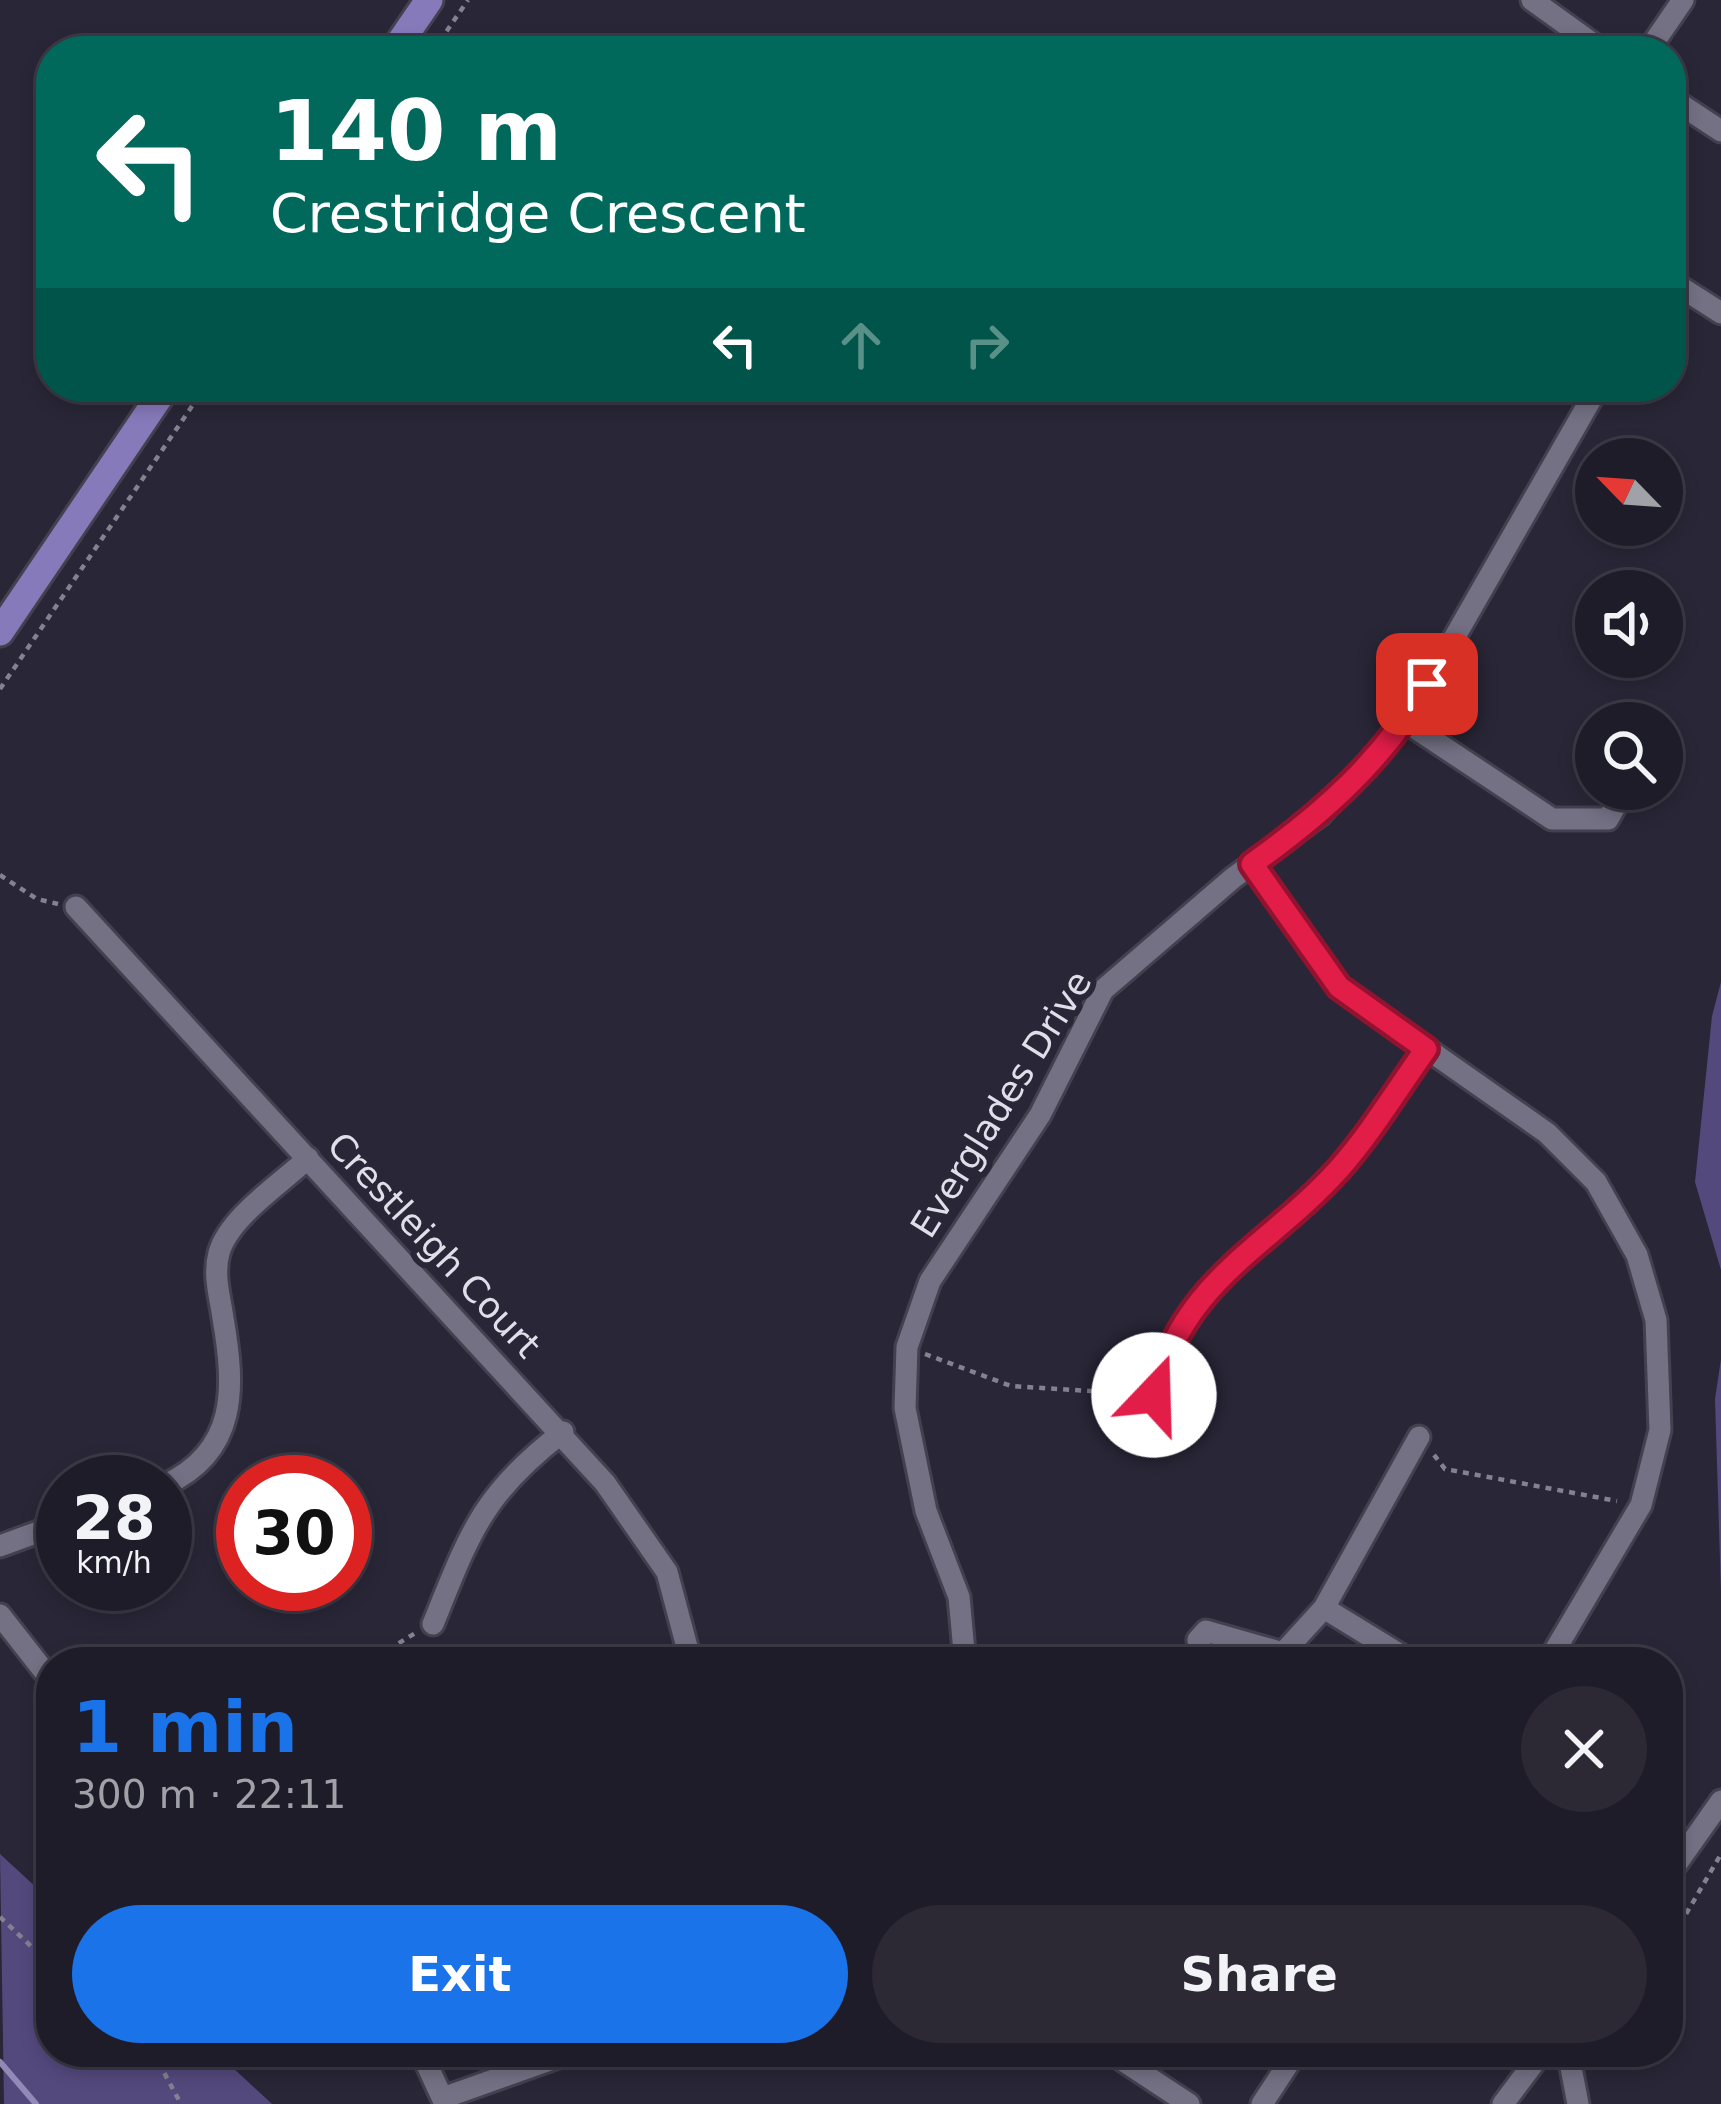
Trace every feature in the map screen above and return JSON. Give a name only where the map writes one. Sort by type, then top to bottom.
[{"type":"main road","points":[[404,36],[429,0]]},
{"type":"main road","points":[[3,631],[156,402]]},
{"type":"street","points":[[1532,0],[1582,36]]},
{"type":"street","points":[[1658,36],[1683,0]]},
{"type":"street","points":[[1686,108],[1721,131]]},
{"type":"street","points":[[1686,291],[1721,314]]},
{"type":"street","name":"Everglades Drive","points":[[963,1647],[959,1597],[926,1511],[905,1408],[907,1347],[929,1282],[1040,1115],[1103,990],[1252,864],[1320,815],[1406,722],[1589,402]]},
{"type":"street","points":[[1406,722],[1552,819],[1608,819],[1613,810]]},
{"type":"street","points":[[1252,864],[1339,987],[1547,1133],[1596,1183],[1637,1256],[1656,1321],[1660,1430],[1641,1505],[1557,1647]]},
{"type":"street","name":"Crestleigh Court","points":[[76,908],[563,1432],[668,1572],[687,1647]]},
{"type":"street","points":[[1154,1395],[1164,1355],[1228,1266],[1338,1170],[1426,1049]]},
{"type":"street","points":[[192,1471],[214,1450],[227,1423],[232,1393],[216,1276],[219,1253],[248,1214],[308,1158]]},
{"type":"street","points":[[433,1624],[476,1518],[513,1470],[563,1432]]},
{"type":"street","points":[[1291,1647],[1324,1608],[1419,1437]]},
{"type":"street","points":[[0,1546],[36,1533]]},
{"type":"street","points":[[1324,1608],[1388,1647]]},
{"type":"street","points":[[0,1616],[36,1661]]},
{"type":"street","points":[[1200,1647],[1198,1640],[1206,1631],[1251,1647]]},
{"type":"street","points":[[1683,1855],[1721,1801]]},
{"type":"street","points":[[428,2067],[444,2101],[533,2067]]},
{"type":"street","points":[[1133,2067],[1189,2104]]},
{"type":"street","points":[[1262,2104],[1286,2067]]},
{"type":"street","points":[[1503,2104],[1531,2067]]},
{"type":"street","points":[[1571,2067],[1578,2104]]},
{"type":"path","points":[[443,36],[468,0]]},
{"type":"path","points":[[0,689],[195,402]]},
{"type":"path","points":[[0,875],[37,899],[76,908]]},
{"type":"path","points":[[907,1347],[1011,1386],[1154,1395]]},
{"type":"path","points":[[1419,1437],[1444,1468],[1641,1505]]},
{"type":"path","points":[[394,1647],[433,1624]]},
{"type":"path","points":[[1683,1919],[1721,1854]]},
{"type":"path","points":[[0,1917],[36,1951]]},
{"type":"path","points":[[161,2067],[181,2104]]},
{"type":"shaded area","points":[[1721,982],[1721,1270],[1695,1182],[1712,1016]]},
{"type":"shaded area","points":[[1721,1359],[1721,1592],[1715,1399]]},
{"type":"shaded area","points":[[0,1854],[36,1887],[36,2067],[232,2067],[272,2104],[4,2104]]},
{"type":"waterway","points":[[0,2062],[36,2104]]},
{"type":"route","points":[[1154,1395],[1164,1355],[1228,1266],[1338,1170],[1426,1049],[1339,987],[1252,864],[1320,815],[1406,722],[1427,684]]}]
